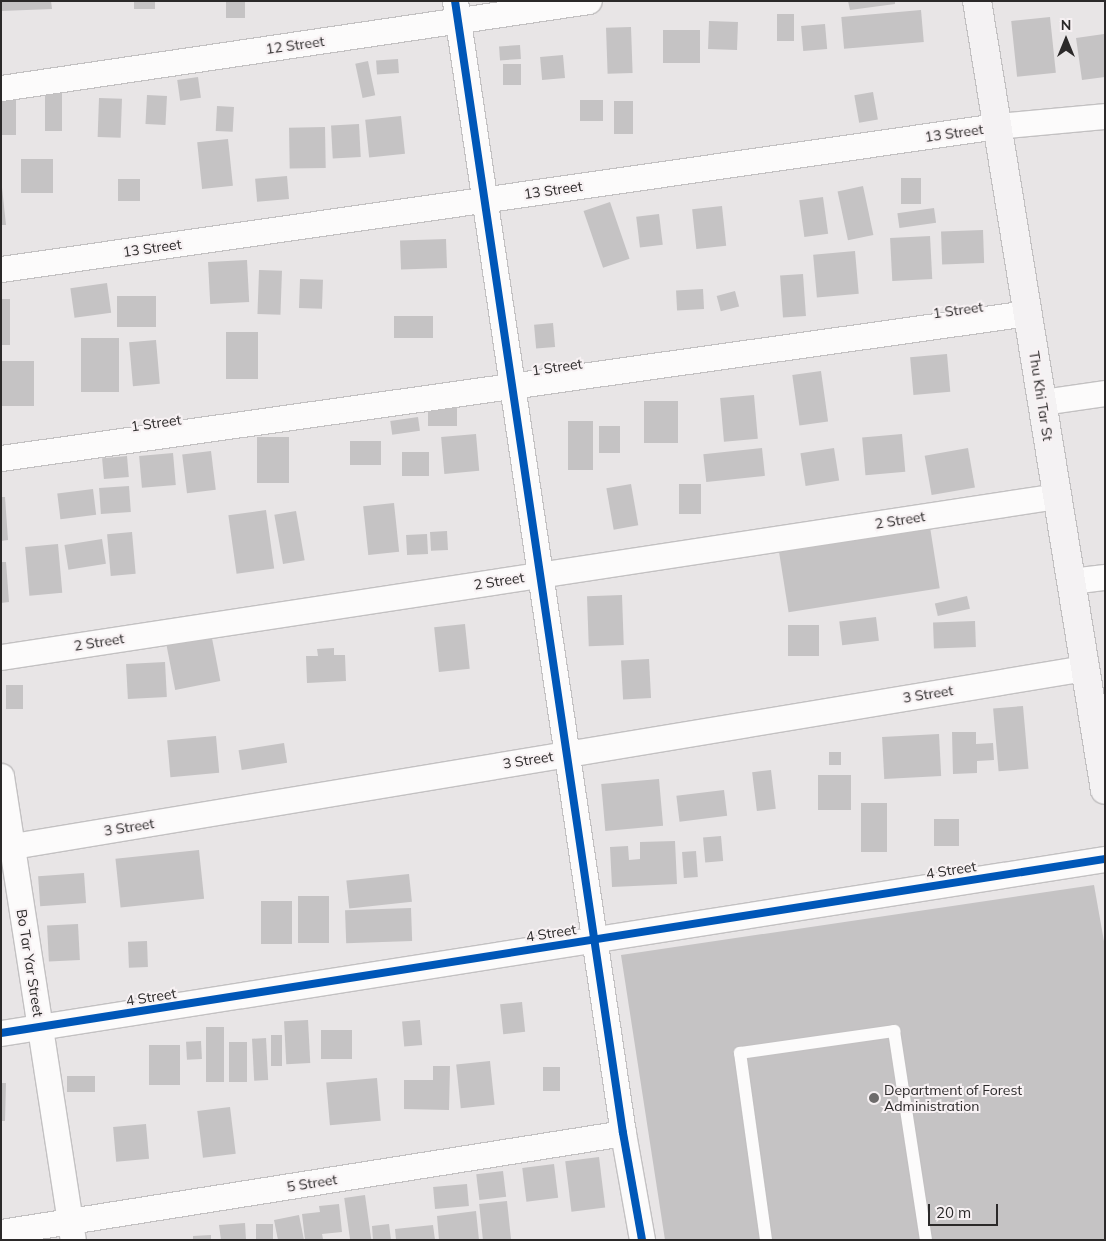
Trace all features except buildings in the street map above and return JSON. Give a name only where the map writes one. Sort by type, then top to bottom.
[{"type":"street","name":"12 Street","points":[[1,88],[457,11],[588,1]]},
{"type":"street","name":"Thu Khi Tar St","points":[[977,1],[1105,790]]},
{"type":"street","points":[[457,11],[623,1133],[642,1240]]},
{"type":"street","name":"13 Street","points":[[1,269],[997,126],[1105,116]]},
{"type":"street","name":"1 Street","points":[[1,458],[1027,313]]},
{"type":"street","points":[[1042,402],[1105,393]]},
{"type":"street","name":"2 Street","points":[[1,657],[1057,496]]},
{"type":"street","points":[[1071,581],[1105,577]]},
{"type":"street","name":"3 Street","points":[[7,847],[1085,668]]},
{"type":"street","name":"Bo Tar Yar Street","points":[[1,776],[7,847],[40,1027],[71,1231]]},
{"type":"street","name":"4 Street","points":[[1,1033],[1105,858]]},
{"type":"street","name":"5 Street","points":[[1,1232],[71,1231],[623,1133]]},
{"type":"lane","points":[[766,1240],[740,1053],[894,1031],[926,1240]]},
{"type":"cycle path","points":[[455,1],[623,1133],[642,1240]]},
{"type":"cycle path","points":[[1,1033],[1105,859]]},
{"type":"place","name":"Department of Forest Administration","points":[[874,1098]]}]
